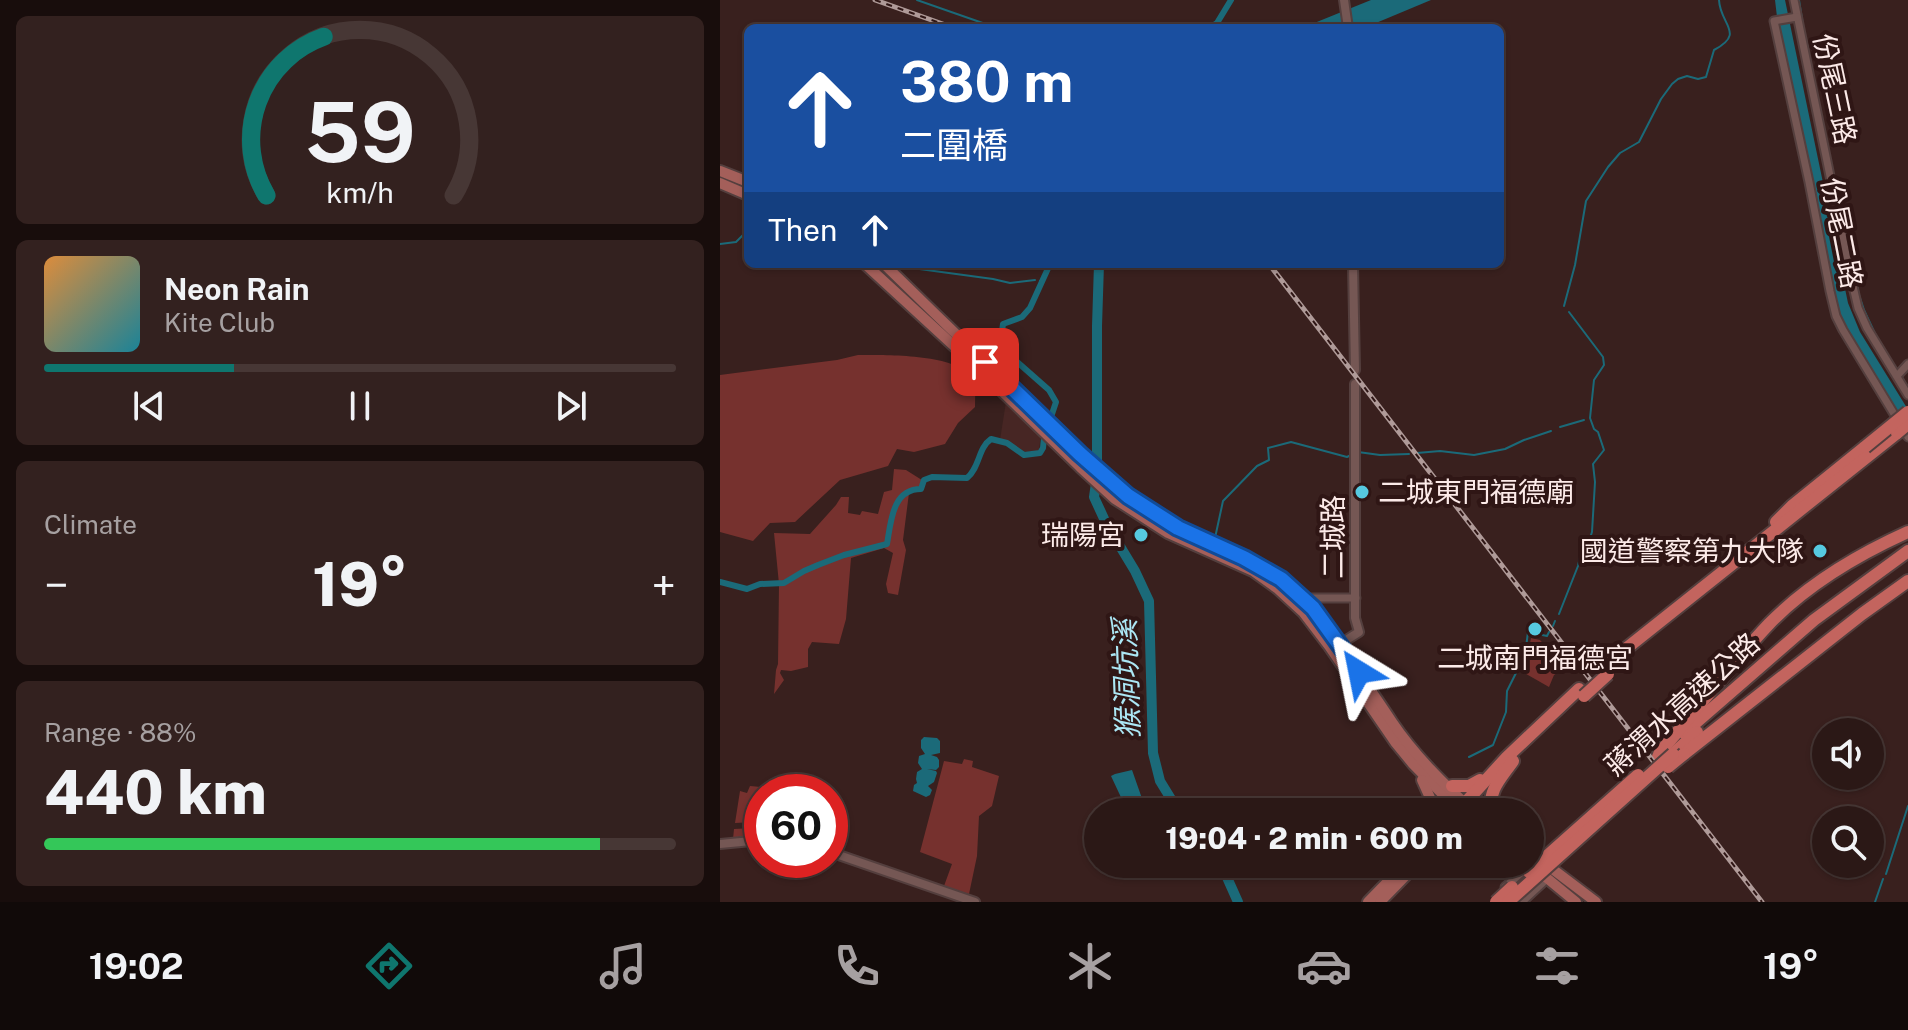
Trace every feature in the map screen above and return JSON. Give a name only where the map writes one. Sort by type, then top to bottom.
[{"type":"highway","points":[[1732,566],[1792,506],[1908,412]]},
{"type":"highway","points":[[1606,670],[1636,650],[1903,436],[1908,424]]},
{"type":"highway","points":[[1475,798],[1510,759],[1606,670],[1732,566],[1903,436]]},
{"type":"highway","points":[[1670,751],[1770,623],[1844,564],[1908,532]]},
{"type":"highway","name":"蔣渭水高速公路","points":[[1508,902],[1614,808],[1670,751],[1814,620],[1908,551]]},
{"type":"highway","name":"蔣渭水高速公路","points":[[1496,902],[1805,637],[1850,600],[1908,560]]},
{"type":"highway","points":[[1670,751],[1908,581]]},
{"type":"highway","points":[[1448,785],[1464,787],[1475,784],[1510,759]]},
{"type":"highway","points":[[1490,798],[1510,759]]},
{"type":"main road","points":[[720,171],[744,180]]},
{"type":"main road","points":[[720,183],[744,193]]},
{"type":"main road","points":[[869,268],[1115,499],[1168,533],[1253,571],[1278,589],[1334,645]]},
{"type":"main road","points":[[888,268],[1114,485],[1178,528],[1281,579],[1313,608],[1355,675],[1456,798]]},
{"type":"main road","points":[[1355,675],[1395,742],[1413,764],[1451,798]]},
{"type":"main road","points":[[1413,764],[1430,798]]},
{"type":"main road","points":[[1544,863],[1596,902]]},
{"type":"main road","points":[[1544,875],[1576,902]]},
{"type":"main road","points":[[1368,902],[1391,878]]},
{"type":"main road","points":[[1380,902],[1403,878]]},
{"type":"street","name":"份尾三路","points":[[1794,0],[1858,308],[1908,395]]},
{"type":"street","points":[[1345,3],[1348,24]]},
{"type":"street","name":"份尾二路","points":[[1797,17],[1774,21],[1836,316],[1903,436]]},
{"type":"street","points":[[1353,268],[1355,370]]},
{"type":"street","points":[[1897,376],[1908,364]]},
{"type":"street","name":"二城路","points":[[1334,645],[1359,632],[1355,618],[1355,384]]},
{"type":"street","points":[[1302,598],[1356,598]]},
{"type":"street","points":[[720,844],[744,842]]},
{"type":"street","points":[[848,858],[975,902]]},
{"type":"street","points":[[1488,902],[1515,878]]},
{"type":"street","points":[[1522,902],[1548,878]]},
{"type":"shaded area","points":[[858,355],[922,358],[955,365],[973,381],[975,407],[958,423],[945,444],[914,452],[897,449],[888,466],[840,480],[795,522],[770,523],[753,541],[720,532],[720,375]]},
{"type":"shaded area","points":[[1006,402],[1041,434],[1037,451],[1026,452],[1000,440]]},
{"type":"shaded area","points":[[894,469],[906,470],[925,482],[921,488],[909,493],[903,540],[906,550],[898,595],[888,593],[886,584],[893,553],[884,548],[851,558],[846,619],[839,644],[812,642],[808,649],[808,667],[781,670],[784,680],[774,694],[778,664],[779,584],[774,533],[810,534],[841,497],[849,497],[848,513],[860,515],[862,511],[878,514],[884,492],[892,490]]},
{"type":"shaded area","points":[[1531,638],[1540,640],[1565,668],[1554,675],[1549,687],[1519,670],[1528,654]]},
{"type":"shaded area","points":[[964,759],[973,761],[972,767],[999,776],[992,806],[979,816],[977,856],[969,894],[944,886],[952,864],[920,852],[944,761],[962,764]]},
{"type":"shaded area","points":[[740,791],[744,792],[744,823],[735,823]]},
{"type":"shaded area","points":[[744,828],[744,838],[733,839],[734,829]]},
{"type":"water","points":[[1371,0],[1431,0],[1374,24],[1312,24]]},
{"type":"water","points":[[1775,0],[1785,0],[1848,303],[1860,332],[1907,408],[1898,415],[1845,329],[1836,303]]},
{"type":"water","points":[[924,737],[940,741],[940,753],[931,755],[939,760],[939,767],[936,770],[927,769],[937,773],[934,782],[928,786],[932,790],[930,795],[926,797],[913,791],[917,772],[922,769],[918,763],[919,756],[925,754],[921,748]]},
{"type":"water","points":[[1132,770],[1142,798],[1121,798],[1111,776]]},
{"type":"waterway","points":[[917,0],[986,24]]},
{"type":"waterway","points":[[1215,24],[1231,0]]},
{"type":"waterway","points":[[1564,306],[1586,201],[1620,153],[1639,142],[1672,84],[1687,76],[1698,79],[1706,77],[1714,50],[1728,39],[1730,33],[1719,0]]},
{"type":"waterway","points":[[1799,0],[1805,38]]},
{"type":"waterway","points":[[1842,218],[1859,295],[1877,338]]},
{"type":"waterway","points":[[720,244],[736,242],[744,234]]},
{"type":"waterway","points":[[897,269],[912,268],[1010,283],[1035,280]]},
{"type":"waterway","points":[[1048,268],[1030,308],[1022,317],[1003,324],[1001,339],[1015,360],[1049,390],[1056,402],[1051,417]]},
{"type":"waterway","name":"猴洞坑溪","points":[[1099,268],[1097,476],[1094,497],[1149,601],[1153,753],[1160,781],[1170,798]]},
{"type":"waterway","points":[[1040,281],[1044,280]]},
{"type":"waterway","points":[[1559,614],[1581,552],[1592,532],[1593,464],[1604,450],[1590,418],[1594,380],[1604,365],[1603,357],[1569,312]]},
{"type":"waterway","points":[[1901,376],[1908,388]]},
{"type":"waterway","points":[[1560,427],[1584,420]]},
{"type":"waterway","points":[[1417,453],[1440,451],[1474,455],[1505,449],[1551,431]]},
{"type":"waterway","points":[[720,582],[747,589],[760,584],[784,583],[804,571],[844,555],[887,544],[892,517],[899,501],[911,490],[921,489],[924,480],[932,477],[967,478],[991,439],[1007,443],[1024,455],[1040,453],[1044,438]]},
{"type":"waterway","points":[[1215,538],[1223,501],[1257,466],[1269,460],[1268,448],[1291,442],[1347,457],[1351,455]]},
{"type":"waterway","points":[[1358,452],[1409,454]]},
{"type":"waterway","points":[[1553,626],[1555,621]]},
{"type":"waterway","points":[[1469,757],[1493,745],[1506,712],[1507,691],[1525,655],[1528,632],[1547,636],[1549,632]]},
{"type":"waterway","points":[[1886,874],[1908,806]]},
{"type":"waterway","name":"猴洞坑溪","points":[[1227,878],[1238,902]]},
{"type":"waterway","points":[[1875,902],[1883,879]]},
{"type":"railway","points":[[875,0],[943,24]]},
{"type":"railway","points":[[1272,268],[1762,902]]},
{"type":"place","name":"二城東門福德廟","points":[[1362,492]]},
{"type":"place","name":"瑞陽宮","points":[[1141,535]]},
{"type":"place","name":"國道警察第九大隊","points":[[1820,551]]},
{"type":"place","name":"二城南門福德宮","points":[[1535,629]]},
{"type":"route","points":[[985,362],[1128,496],[1178,528],[1244,558],[1281,579],[1313,608],[1359,672]]}]
